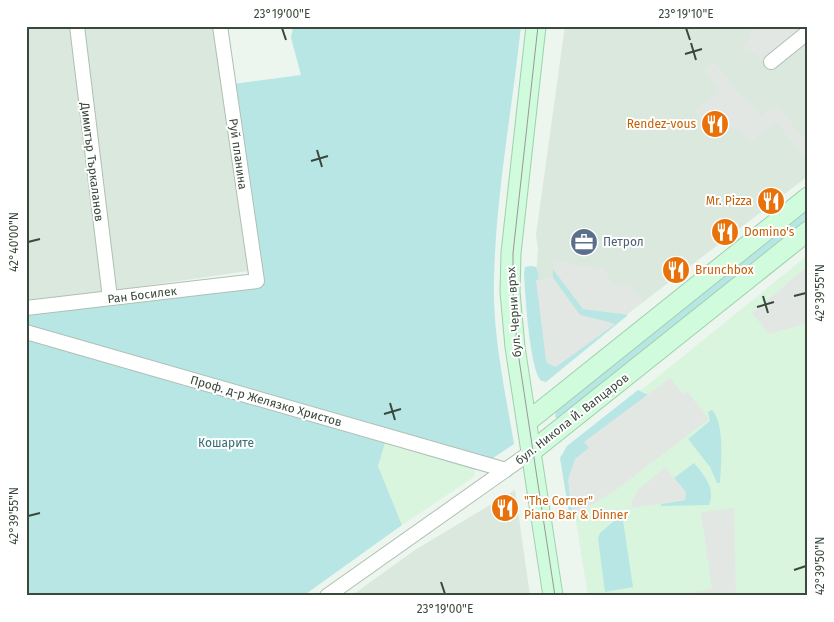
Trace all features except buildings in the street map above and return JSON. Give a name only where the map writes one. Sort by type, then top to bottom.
[{"type":"main road","name":"бул. Черни връх","points":[[536,26],[510,261],[510,292],[515,347],[552,596]]},
{"type":"main road","name":"бул. Никола Й. Вапцаров","points":[[527,422],[808,196]]},
{"type":"main road","name":"бул. Никола Й. Вапцаров","points":[[531,452],[808,231]]},
{"type":"street","name":"Димитър Търкаланов","points":[[77,26],[110,298]]},
{"type":"street","name":"Руй планина","points":[[220,26],[257,281]]},
{"type":"street","points":[[771,62],[808,32]]},
{"type":"street","name":"Ран Босилек","points":[[26,308],[257,281]]},
{"type":"street","name":"Проф. д-р Желязко Христов","points":[[26,332],[506,470]]},
{"type":"street","name":"бул. Никола Й. Вапцаров","points":[[327,596],[531,452]]},
{"type":"shaded area","points":[[26,26],[215,26],[248,271],[26,303]]},
{"type":"shaded area","points":[[565,26],[808,26],[808,176],[562,364],[536,276],[538,248],[536,235]]},
{"type":"shaded area","points":[[752,26],[808,26],[771,62],[742,48],[750,36]]},
{"type":"shaded area","points":[[715,62],[742,97],[750,101],[761,116],[772,108],[774,111],[779,107],[808,145],[808,154],[804,156],[776,122],[751,142],[745,135],[727,125],[717,112],[703,122],[694,110],[720,92],[704,69]]},
{"type":"shaded area","points":[[808,255],[808,596],[588,596],[565,452]]},
{"type":"shaded area","points":[[554,261],[604,269],[611,283],[619,286],[628,283],[644,301],[627,314],[583,309],[553,269]]},
{"type":"shaded area","points":[[808,266],[808,323],[769,334],[752,313]]},
{"type":"shaded area","points":[[553,278],[580,315],[615,324],[556,367],[548,364],[546,360],[536,280]]},
{"type":"shaded area","points":[[670,378],[683,394],[687,391],[709,419],[616,490],[573,516],[568,480],[575,459],[589,448],[584,442]]},
{"type":"shaded area","points":[[385,443],[475,470],[474,477],[402,525],[378,466]]},
{"type":"shaded area","points":[[665,467],[686,492],[685,500],[632,508],[631,502],[639,489]]},
{"type":"shaded area","points":[[515,490],[530,596],[351,596],[415,550]]},
{"type":"shaded area","points":[[734,508],[736,595],[671,596],[712,589],[701,512]]},
{"type":"green space","name":"Кошарите","points":[[293,26],[521,26],[501,184],[494,278],[497,340],[514,444],[475,470],[385,443],[378,466],[402,525],[303,596],[26,596],[26,313],[259,285],[233,84],[301,75],[291,38]]},
{"type":"green space","points":[[808,210],[808,218],[565,413],[558,418],[555,417],[556,411]]},
{"type":"green space","points":[[525,267],[536,267],[538,272],[547,360],[612,323],[580,315],[553,278],[553,269],[583,309],[628,315],[546,382],[542,381],[538,375],[531,349],[524,274]]},
{"type":"green space","points":[[638,390],[648,395],[585,442],[589,448],[575,463],[569,479],[573,516],[570,519],[560,458],[567,446]]},
{"type":"green space","points":[[712,410],[719,424],[721,434],[720,483],[717,483],[710,467],[688,439],[710,421],[708,412]]},
{"type":"green space","points":[[694,463],[710,487],[711,499],[709,505],[661,506],[661,504],[685,500],[685,492],[674,478]]},
{"type":"green space","points":[[622,514],[633,587],[605,592],[598,538],[600,533]]},
{"type":"tram line","points":[[538,26],[513,253],[513,292],[517,346],[555,596]]},
{"type":"place","name":"Rendez-vous","points":[[715,124]]},
{"type":"place","name":"Mr. Pizza","points":[[771,201]]},
{"type":"place","name":"Domino's","points":[[725,232]]},
{"type":"place","name":"Петрол","points":[[584,242]]},
{"type":"place","name":"Brunchbox","points":[[676,270]]},
{"type":"place","name":"\"The Corner\" Piano Bar & Dinner","points":[[505,508]]}]
